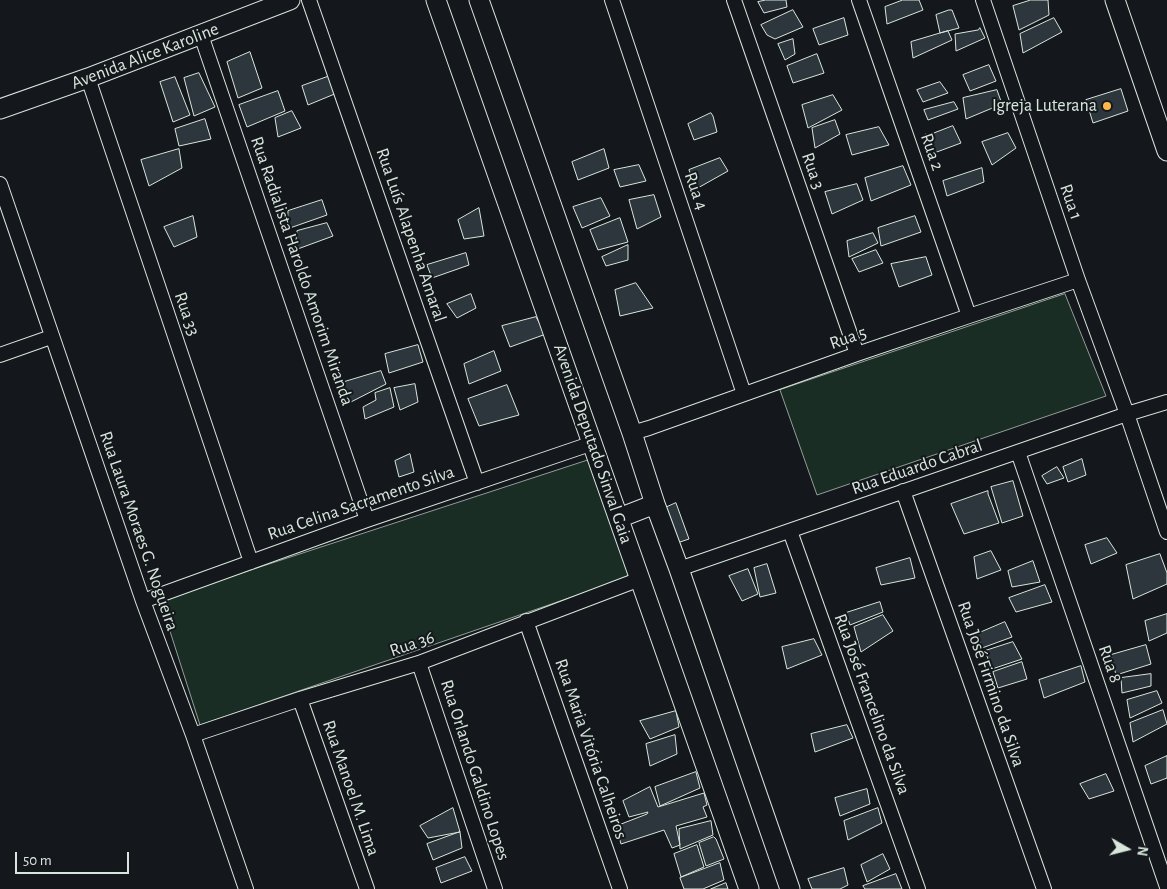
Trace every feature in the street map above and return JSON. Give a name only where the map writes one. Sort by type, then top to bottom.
[{"type":"street","name":"Avenida Alice Karoline","points":[[0,109],[88,78],[290,0]]},
{"type":"street","name":"Rua Luís Alapenha Amaral","points":[[309,0],[477,483]]},
{"type":"street","name":"Avenida Deputado Sinval Gaia","points":[[436,0],[749,889]]},
{"type":"street","points":[[479,0],[790,889]]},
{"type":"street","name":"Rua 4","points":[[612,0],[744,394]]},
{"type":"street","name":"Rua 3","points":[[734,0],[857,354]]},
{"type":"street","name":"Rua 2","points":[[859,0],[969,316]]},
{"type":"street","name":"Rua 1","points":[[983,0],[1078,280],[1167,532]]},
{"type":"street","points":[[1115,0],[1167,151]]},
{"type":"street","name":"Rua Radialista Haroldo Amorim Miranda","points":[[201,35],[367,520]]},
{"type":"street","name":"Rua 33","points":[[88,78],[251,562]]},
{"type":"street","name":"Rua Laura Moraes G. Nogueira","points":[[0,184],[143,601],[193,735],[246,889]]},
{"type":"street","name":"Rua 5","points":[[632,433],[857,354],[1078,280]]},
{"type":"street","points":[[0,355],[52,337]]},
{"type":"street","name":"Rua Eduardo Cabral","points":[[679,569],[1126,414],[1167,402]]},
{"type":"street","name":"Rua Celina Sacramento Silva","points":[[143,601],[367,520],[592,443]]},
{"type":"street","name":"Rua 8","points":[[1018,452],[1167,887]]},
{"type":"street","name":"Rua José Firmino da Silva","points":[[903,491],[1044,889]]},
{"type":"street","points":[[619,518],[655,504]]},
{"type":"street","name":"Rua José Francelino da Silva","points":[[790,531],[918,889]]},
{"type":"street","name":"Rua 36","points":[[193,735],[300,699],[419,663],[640,579]]},
{"type":"street","name":"Rua Maria Vitória Calheiros","points":[[526,621],[620,889]]},
{"type":"street","name":"Rua Orlando Galdino Lopes","points":[[419,663],[495,889]]},
{"type":"street","name":"Rua Manoel M. Lima","points":[[300,699],[367,889]]},
{"type":"green space","points":[[1065,294],[1106,396],[817,495],[780,390]]},
{"type":"green space","points":[[592,459],[630,577],[200,725],[160,600]]},
{"type":"building","points":[[786,0],[787,7],[764,13],[758,2]]},
{"type":"building","points":[[903,0],[919,0],[923,10],[887,24],[885,7]]},
{"type":"building","points":[[1031,0],[1048,0],[1049,15],[1019,30],[1013,6]]},
{"type":"building","points":[[793,10],[803,27],[775,39],[767,35],[761,25]]},
{"type":"building","points":[[952,10],[959,28],[940,33],[936,15]]},
{"type":"building","points":[[844,18],[848,35],[819,45],[813,29]]},
{"type":"building","points":[[1054,18],[1062,32],[1023,53],[1020,34]]},
{"type":"building","points":[[980,28],[985,38],[956,51],[955,34]]},
{"type":"building","points":[[948,31],[952,40],[913,58],[911,42]]},
{"type":"building","points":[[793,39],[795,54],[785,60],[778,44]]},
{"type":"building","points":[[250,52],[262,88],[238,98],[227,62]]},
{"type":"building","points":[[817,54],[824,73],[793,83],[787,66]]},
{"type":"building","points":[[989,65],[996,81],[970,91],[963,75]]},
{"type":"building","points":[[199,73],[215,107],[194,116],[184,78]]},
{"type":"building","points":[[330,76],[337,93],[308,105],[302,86]]},
{"type":"building","points":[[175,77],[190,115],[173,122],[160,82]]},
{"type":"building","points":[[940,82],[948,93],[923,102],[917,90]]},
{"type":"building","name":"Igreja Luterana","points":[[1121,89],[1128,111],[1093,123],[1086,100]]},
{"type":"building","points":[[997,90],[1002,104],[966,119],[963,98]]},
{"type":"building","points":[[278,91],[285,111],[247,127],[239,105]]},
{"type":"building","points":[[833,95],[842,110],[808,128],[802,105]]},
{"type":"building","points":[[954,102],[958,109],[928,120],[924,110]]},
{"type":"building","points":[[292,111],[301,128],[278,137],[275,118]]},
{"type":"building","points":[[711,113],[717,132],[694,140],[688,124]]},
{"type":"building","points":[[205,119],[211,139],[179,146],[175,129]]},
{"type":"building","points":[[835,120],[840,134],[815,148],[812,128]]},
{"type":"building","points":[[953,126],[961,143],[934,153],[925,134],[928,135]]},
{"type":"building","points":[[879,127],[889,145],[852,155],[846,135]]},
{"type":"building","points":[[1008,133],[1016,148],[992,165],[982,142]]},
{"type":"building","points":[[179,149],[182,168],[149,186],[141,160]]},
{"type":"building","points":[[604,149],[609,168],[578,180],[572,162]]},
{"type":"building","points":[[720,158],[728,171],[696,189],[689,170]]},
{"type":"building","points":[[639,165],[646,181],[620,187],[614,170]]},
{"type":"building","points":[[903,166],[911,185],[871,201],[865,178]]},
{"type":"building","points":[[982,168],[984,182],[947,196],[943,181]]},
{"type":"building","points":[[857,184],[863,200],[832,214],[825,192]]},
{"type":"building","points":[[654,195],[661,217],[637,229],[629,200]]},
{"type":"building","points":[[601,198],[610,216],[582,228],[573,207]]},
{"type":"building","points":[[322,200],[327,215],[287,229],[288,211]]},
{"type":"building","points":[[479,208],[484,236],[464,239],[458,220]]},
{"type":"building","points":[[193,216],[197,237],[174,247],[164,227]]},
{"type":"building","points":[[915,216],[921,232],[881,246],[878,228]]},
{"type":"building","points":[[620,218],[628,242],[598,250],[590,230]]},
{"type":"building","points":[[327,223],[333,236],[295,250],[297,231]]},
{"type":"building","points":[[873,233],[878,243],[849,257],[847,241]]},
{"type":"building","points":[[628,245],[628,260],[606,266],[602,257]]},
{"type":"building","points":[[876,250],[883,263],[859,272],[852,259]]},
{"type":"building","points":[[466,253],[469,265],[432,278],[427,265]]},
{"type":"building","points":[[926,257],[932,275],[899,287],[891,264]]},
{"type":"building","points":[[636,283],[653,308],[620,316],[615,290]]},
{"type":"building","points":[[471,294],[476,308],[457,318],[447,304]]},
{"type":"building","points":[[536,317],[546,334],[510,347],[502,326]]},
{"type":"building","points":[[418,345],[423,362],[389,373],[385,354]]},
{"type":"building","points":[[494,351],[501,371],[469,384],[464,364]]},
{"type":"building","points":[[381,371],[386,384],[347,404],[341,383]]},
{"type":"building","points":[[415,384],[418,402],[400,410],[394,388]]},
{"type":"building","points":[[507,385],[519,415],[479,426],[468,399]]},
{"type":"building","points":[[390,388],[394,407],[365,419],[363,407],[376,400],[375,393]]},
{"type":"building","points":[[410,454],[414,472],[399,477],[395,461]]},
{"type":"building","points":[[1082,459],[1086,475],[1068,482],[1063,467]]},
{"type":"building","points":[[1057,467],[1064,478],[1047,484],[1042,476]]},
{"type":"building","points":[[1013,481],[1023,516],[1002,523],[991,487]]},
{"type":"building","points":[[988,491],[999,523],[964,534],[951,504]]},
{"type":"building","points":[[676,503],[689,539],[677,543],[665,508]]},
{"type":"building","points":[[1107,538],[1117,553],[1091,564],[1085,545]]},
{"type":"building","points":[[991,551],[1001,570],[977,579],[974,557]]},
{"type":"building","points":[[1160,554],[1167,573],[1167,584],[1133,599],[1126,565]]},
{"type":"building","points":[[910,558],[915,578],[881,585],[876,568]]},
{"type":"building","points":[[1033,561],[1040,582],[1012,587],[1008,571]]},
{"type":"building","points":[[767,564],[776,593],[760,597],[754,568]]},
{"type":"building","points":[[748,569],[758,594],[742,601],[729,576]]},
{"type":"building","points":[[1045,585],[1052,602],[1016,612],[1009,598]]},
{"type":"building","points":[[880,602],[883,612],[850,625],[846,613]]},
{"type":"building","points":[[1167,614],[1167,633],[1149,641],[1145,621]]},
{"type":"building","points":[[883,615],[893,631],[861,652],[854,627]]},
{"type":"building","points":[[1005,622],[1012,637],[982,648],[977,634]]},
{"type":"building","points":[[814,639],[822,655],[787,669],[782,647]]},
{"type":"building","points":[[1013,642],[1022,659],[992,669],[985,651]]},
{"type":"building","points":[[1146,645],[1151,664],[1116,675],[1111,655]]},
{"type":"building","points":[[1022,662],[1027,679],[998,688],[993,672]]},
{"type":"building","points":[[1081,666],[1085,682],[1044,698],[1039,680]]},
{"type":"building","points":[[1151,674],[1151,686],[1122,693],[1121,678]]},
{"type":"building","points":[[1157,691],[1162,703],[1130,718],[1127,700]]},
{"type":"building","points":[[1163,710],[1167,724],[1133,742],[1130,723]]},
{"type":"building","points":[[676,711],[679,727],[650,739],[640,721]]},
{"type":"building","points":[[847,725],[853,738],[815,752],[811,734]]},
{"type":"building","points":[[675,735],[677,754],[650,766],[646,744]]},
{"type":"building","points":[[1167,756],[1167,778],[1151,784],[1145,766]]},
{"type":"building","points":[[696,772],[700,788],[660,806],[655,787]]},
{"type":"building","points":[[1106,774],[1114,791],[1089,799],[1080,784]]},
{"type":"building","points":[[650,787],[658,807],[704,793],[707,805],[703,807],[707,817],[676,826],[680,845],[672,848],[664,830],[621,844],[616,826],[648,812],[629,817],[623,801]]},
{"type":"building","points":[[867,789],[870,804],[840,816],[835,798]]},
{"type":"building","points":[[453,808],[460,832],[428,838],[420,826]]},
{"type":"building","points":[[878,808],[882,823],[848,840],[844,821]]},
{"type":"building","points":[[711,821],[713,835],[680,849],[679,829]]},
{"type":"building","points":[[460,832],[462,848],[433,860],[427,844]]},
{"type":"building","points":[[714,837],[724,859],[706,866],[699,843]]},
{"type":"building","points":[[697,845],[704,867],[681,877],[674,854]]},
{"type":"building","points":[[883,854],[890,869],[867,882],[861,865]]},
{"type":"building","points":[[465,857],[472,871],[441,883],[436,868]]},
{"type":"building","points":[[720,863],[724,880],[703,889],[684,889],[680,878]]},
{"type":"building","points":[[844,868],[848,885],[840,889],[812,889],[808,879]]},
{"type":"building","points":[[896,874],[902,889],[865,889],[863,886]]},
{"type":"building","points":[[726,883],[728,889],[711,889]]},
{"type":"place","name":"Igreja Luterana","points":[[1107,106]]}]
